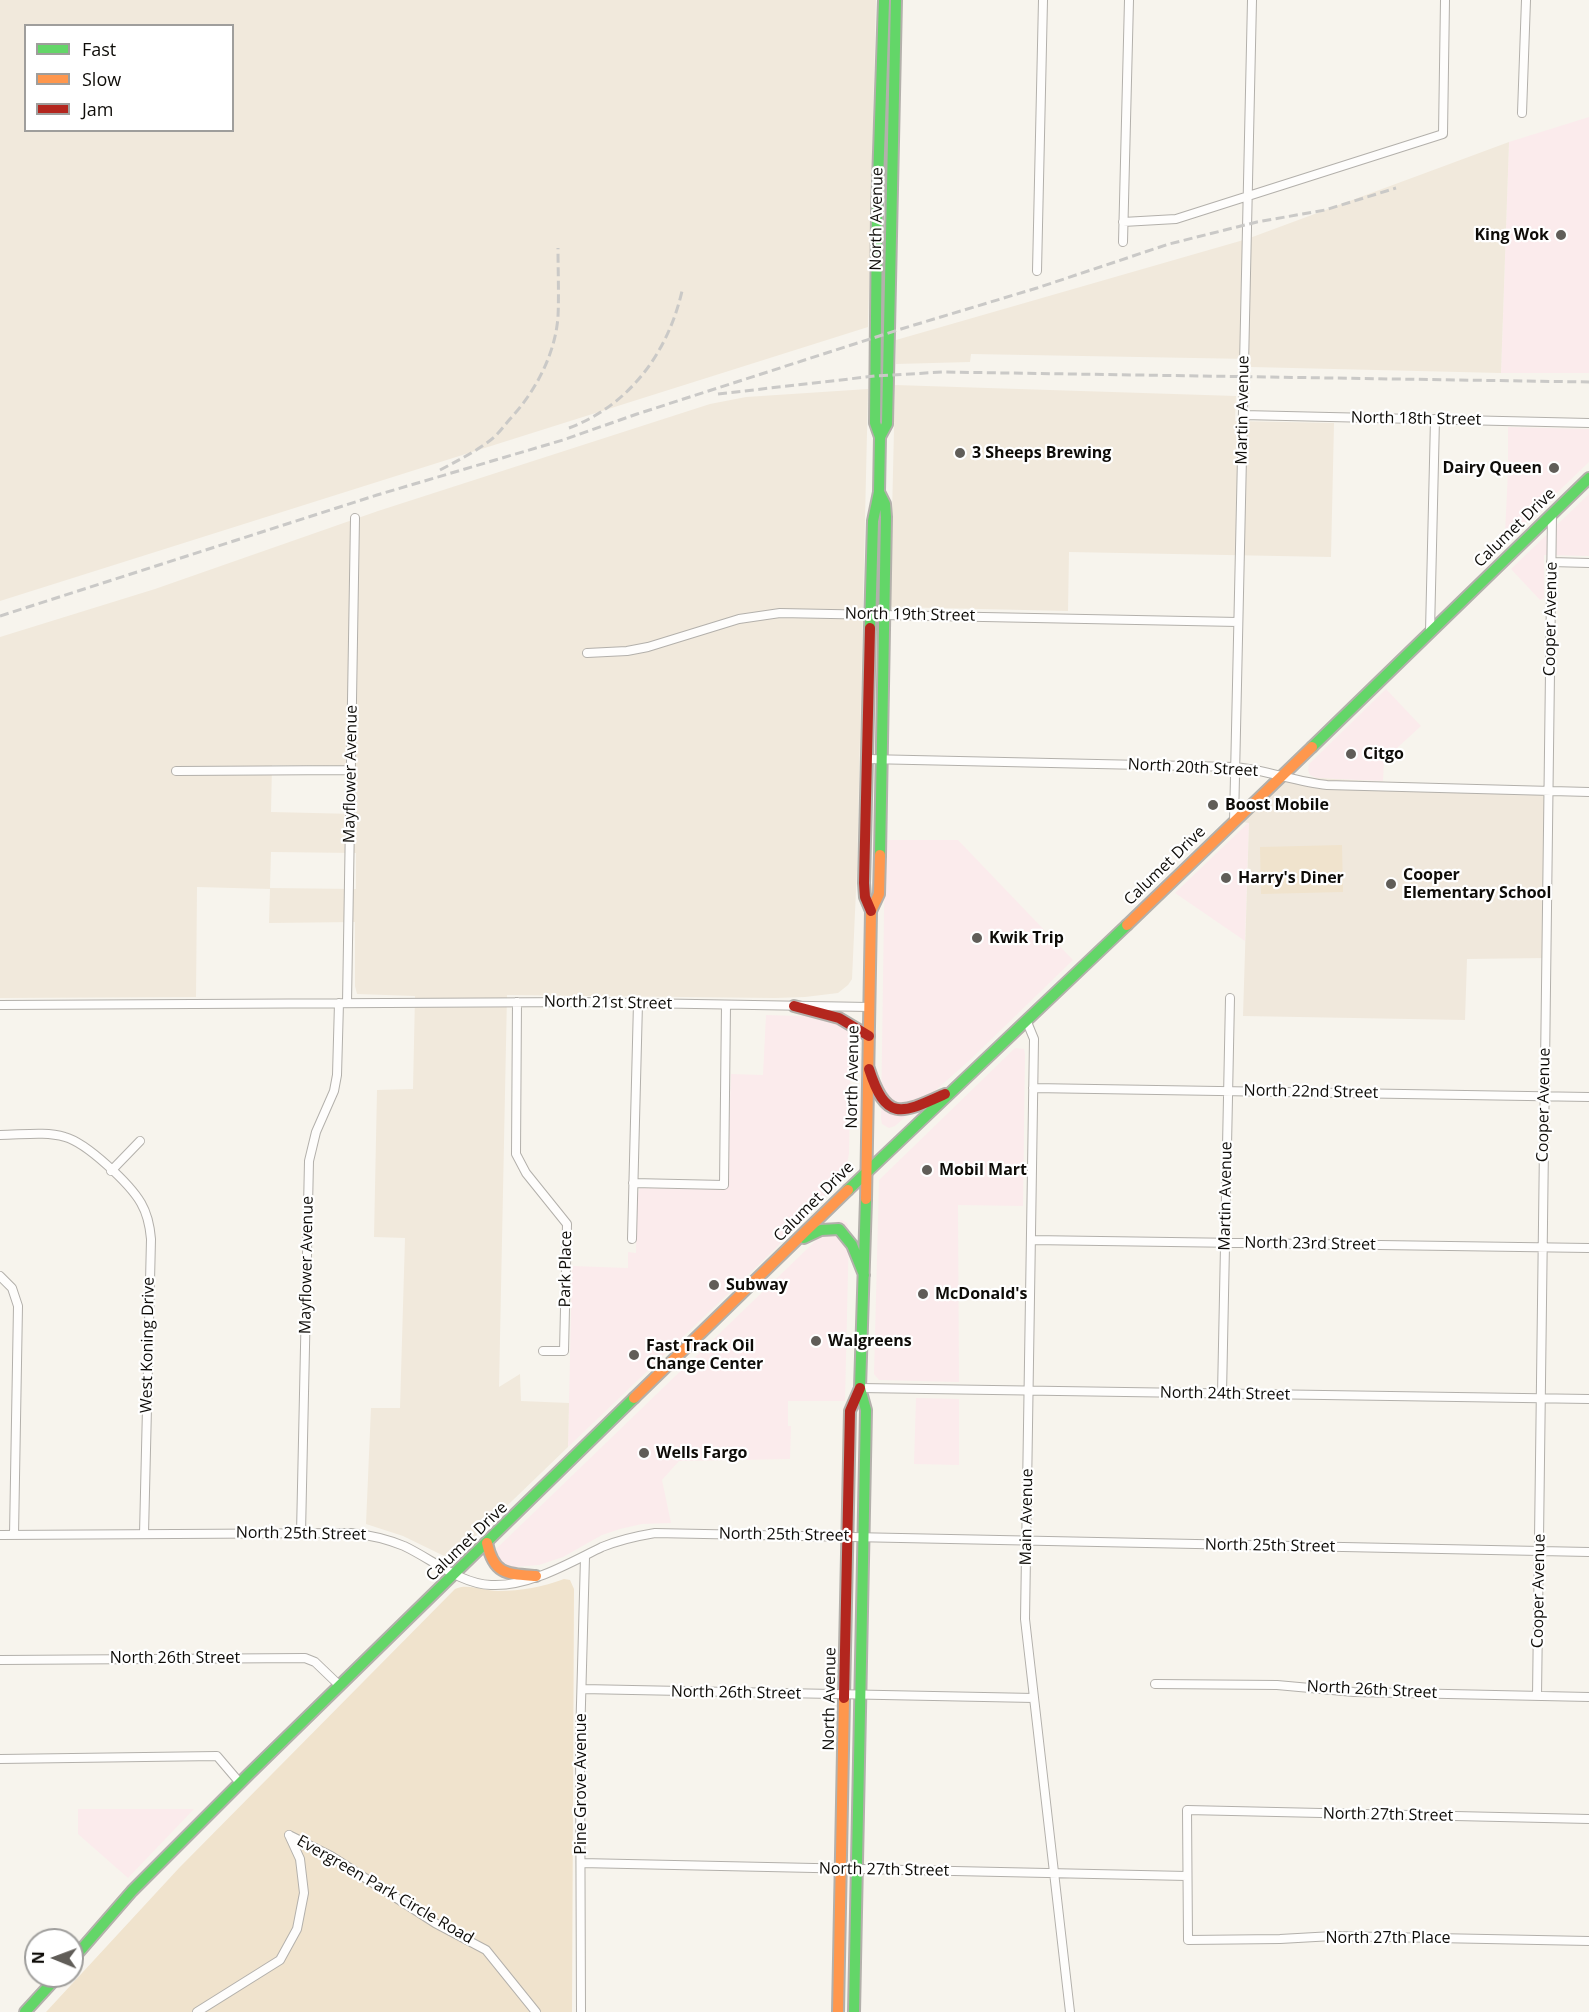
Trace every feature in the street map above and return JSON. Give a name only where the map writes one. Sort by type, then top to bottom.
[{"type":"main road","name":"North Avenue","points":[[854,2012],[866,1410],[860,1388],[867,1171],[871,911],[864,887],[873,521],[879,492],[880,437],[875,421],[877,213],[884,0]]},
{"type":"main road","name":"North Avenue","points":[[880,437],[886,429],[887,421],[896,0]]},
{"type":"main road","name":"Calumet Drive","points":[[84,1946],[132,1891],[240,1783],[788,1248],[1027,1022],[1589,478]]},
{"type":"main road","name":"North Avenue","points":[[871,911],[878,900],[879,891],[882,759],[886,508],[879,492]]},
{"type":"main road","points":[[794,1006],[839,1018],[869,1036]]},
{"type":"main road","points":[[868,1069],[880,1099],[897,1110],[904,1111],[915,1107],[954,1089]]},
{"type":"main road","points":[[788,1248],[814,1233],[831,1228],[839,1230],[852,1245],[864,1275]]},
{"type":"main road","name":"North Avenue","points":[[838,2012],[850,1411],[860,1388]]},
{"type":"main road","points":[[487,1543],[491,1561],[496,1569],[507,1573],[536,1576]]},
{"type":"main road","points":[[25,2012],[47,1988]]},
{"type":"street","points":[[1037,271],[1043,0]]},
{"type":"street","points":[[1123,242],[1129,0]]},
{"type":"street","name":"Martin Avenue","points":[[1234,821],[1252,0]]},
{"type":"street","points":[[1123,222],[1176,219],[1443,134],[1445,0]]},
{"type":"street","points":[[1522,113],[1526,0]]},
{"type":"street","name":"North 18th Street","points":[[1243,415],[1589,423]]},
{"type":"street","points":[[1430,631],[1435,419]]},
{"type":"street","name":"Cooper Avenue","points":[[1537,1696],[1552,514]]},
{"type":"street","name":"Mayflower Avenue","points":[[301,1533],[309,1161],[316,1132],[334,1091],[343,1003],[351,770],[355,518]]},
{"type":"street","points":[[1551,562],[1589,563]]},
{"type":"street","name":"North 19th Street","points":[[587,653],[627,651],[648,647],[670,642],[716,625],[762,614],[780,613],[1238,622]]},
{"type":"street","name":"North 20th Street","points":[[867,759],[1235,767],[1299,782],[1327,785],[1589,792]]},
{"type":"street","points":[[176,771],[351,770]]},
{"type":"street","name":"Martin Avenue","points":[[1222,1394],[1230,998]]},
{"type":"street","name":"North 21st Street","points":[[0,1005],[518,1002],[870,1007]]},
{"type":"street","name":"Park Place","points":[[518,1002],[516,1154],[526,1173],[567,1224],[564,1351],[543,1351]]},
{"type":"street","points":[[632,1239],[638,1003]]},
{"type":"street","points":[[633,1183],[724,1185],[726,1005]]},
{"type":"street","name":"Main Avenue","points":[[1027,1022],[1034,1039],[1025,1619],[1070,2012]]},
{"type":"street","name":"North 22nd Street","points":[[1033,1088],[1589,1096]]},
{"type":"street","name":"West Koning Drive","points":[[0,1135],[52,1135],[64,1137],[89,1149],[141,1203],[150,1227],[144,1534]]},
{"type":"street","points":[[111,1171],[140,1141]]},
{"type":"street","name":"North 23rd Street","points":[[1031,1240],[1589,1248]]},
{"type":"street","points":[[0,1276],[12,1288],[18,1306],[14,1535]]},
{"type":"street","name":"North 24th Street","points":[[860,1388],[1589,1399]]},
{"type":"street","name":"North 25th Street","points":[[0,1535],[351,1533],[404,1546],[476,1583],[491,1585],[518,1583],[585,1557],[618,1541],[655,1533],[1589,1552]]},
{"type":"street","name":"Pine Grove Avenue","points":[[581,2012],[582,1689],[585,1557]]},
{"type":"street","name":"North 26th Street","points":[[0,1660],[305,1658],[315,1662],[340,1686]]},
{"type":"street","name":"North 26th Street","points":[[1155,1683],[1277,1685],[1354,1692],[1589,1697]]},
{"type":"street","name":"North 26th Street","points":[[582,1689],[1034,1698]]},
{"type":"street","points":[[0,1759],[217,1756],[240,1783]]},
{"type":"street","name":"North 27th Street","points":[[581,1863],[1187,1876],[1187,1810],[1589,1819]]},
{"type":"street","name":"Evergreen Park Circle Road","points":[[197,2012],[280,1960],[297,1929],[304,1893],[300,1859],[289,1835],[331,1856],[435,1923],[486,1950],[536,2012]]},
{"type":"street","name":"North 27th Place","points":[[1187,1876],[1188,1940],[1280,1940],[1333,1936],[1589,1941]]},
{"type":"shaded area","points":[[0,0],[876,0],[868,327],[0,601]]},
{"type":"shaded area","points":[[1589,117],[1589,373],[1501,373],[1509,142]]},
{"type":"shaded area","points":[[1509,142],[1501,373],[1251,367],[1250,359],[971,354],[970,362],[896,364],[896,340],[1247,239]]},
{"type":"shaded area","points":[[895,385],[1236,396],[1235,421],[1334,423],[1331,557],[1069,552],[1068,611],[892,607],[890,603]]},
{"type":"shaded area","points":[[868,389],[857,868],[852,979],[838,993],[805,997],[507,995],[499,1387],[520,1374],[521,1401],[569,1403],[568,1447],[457,1554],[448,1557],[403,1536],[366,1524],[371,1408],[400,1408],[405,1238],[374,1237],[377,1090],[413,1089],[415,996],[357,994],[355,922],[269,923],[270,889],[197,887],[196,997],[0,998],[0,637],[155,589],[378,511],[710,404],[746,397]],"holes":[[[272,765],[356,766],[356,814],[271,812]],[[271,852],[356,853],[356,889],[270,888]]]},
{"type":"shaded area","points":[[1508,427],[1589,429],[1589,462],[1508,540],[1505,534]]},
{"type":"shaded area","points":[[1589,494],[1589,556],[1544,555],[1544,598],[1540,600],[1511,569]]},
{"type":"shaded area","points":[[1386,689],[1421,726],[1384,760],[1383,781],[1316,778],[1310,775],[1309,764]]},
{"type":"shaded area","points":[[1280,776],[1549,791],[1546,958],[1467,959],[1465,1020],[1243,1016],[1249,823],[1234,821]]},
{"type":"shaded area","points":[[1249,822],[1245,941],[1175,893]]},
{"type":"shaded area","points":[[885,840],[958,840],[1073,960],[970,1060],[895,1126],[889,1128],[882,1124],[881,1119]]},
{"type":"shaded area","points":[[1342,845],[1343,892],[1261,894],[1260,847]]},
{"type":"shaded area","points":[[766,1015],[829,1017],[846,1026],[851,1044],[849,1153],[846,1170],[837,1184],[808,1211],[777,1247],[568,1447],[572,1266],[628,1268],[628,1252],[636,1253],[637,1196],[640,1188],[715,1189],[727,1184],[731,1074],[763,1075]]},
{"type":"shaded area","points":[[1015,1048],[1024,1049],[1025,1055],[1023,1206],[958,1205],[959,1382],[879,1380],[874,1374],[879,1180]]},
{"type":"shaded area","points":[[842,1220],[847,1223],[849,1230],[845,1401],[788,1401],[788,1426],[791,1426],[790,1459],[679,1461],[662,1480],[671,1523],[642,1524],[620,1529],[602,1535],[563,1557],[539,1565],[502,1568],[493,1554],[497,1548],[835,1222]]},
{"type":"shaded area","points":[[916,1398],[959,1399],[959,1465],[914,1464]]},
{"type":"shaded area","points":[[564,1579],[570,1580],[574,1589],[572,2012],[46,2012],[68,1988],[84,1988],[84,1971],[179,1868],[455,1589],[465,1587],[493,1591],[540,1586]]},
{"type":"shaded area","points":[[78,1809],[194,1809],[128,1878],[78,1834]]},
{"type":"railway","points":[[0,616],[377,495],[563,440],[637,414],[1169,244],[1257,222],[1325,210],[1396,188]]},
{"type":"railway","points":[[440,470],[494,437],[528,397],[542,372],[553,345],[558,317],[558,248]]},
{"type":"railway","points":[[569,428],[591,418],[610,405],[628,391],[643,374],[667,335],[682,291]]},
{"type":"railway","points":[[718,394],[875,376],[943,372],[1589,382]]},
{"type":"traffic: fast","points":[[870,628],[873,521],[879,492],[880,437],[875,423],[877,213],[884,0]]},
{"type":"traffic: fast","points":[[880,437],[887,424],[896,0]]},
{"type":"traffic: fast","points":[[1312,747],[1589,478]]},
{"type":"traffic: fast","points":[[879,492],[885,504],[886,517],[880,855]]},
{"type":"traffic: fast","points":[[848,1190],[1127,925]]},
{"type":"traffic: fast","points":[[854,2012],[866,1410],[860,1388],[866,1199]]},
{"type":"traffic: fast","points":[[804,1238],[821,1230],[839,1229],[852,1245],[864,1275]]},
{"type":"traffic: fast","points":[[84,1946],[132,1891],[249,1774],[634,1398]]},
{"type":"traffic: fast","points":[[25,2012],[47,1988]]},
{"type":"traffic: slow","points":[[1127,925],[1312,747]]},
{"type":"traffic: slow","points":[[866,1199],[871,911],[879,894],[880,855]]},
{"type":"traffic: slow","points":[[634,1398],[848,1190]]},
{"type":"traffic: slow","points":[[487,1543],[490,1554],[503,1571],[536,1576]]},
{"type":"traffic: slow","points":[[838,2012],[844,1698]]},
{"type":"traffic: jam","points":[[870,628],[864,883],[865,897],[871,911]]},
{"type":"traffic: jam","points":[[794,1006],[839,1018],[869,1036]]},
{"type":"traffic: jam","points":[[869,1069],[882,1098],[897,1109],[917,1106],[945,1094]]},
{"type":"traffic: jam","points":[[844,1698],[850,1411],[860,1388]]},
{"type":"place","name":"King Wok","points":[[1561,235]]},
{"type":"place","name":"3 Sheeps Brewing","points":[[960,453]]},
{"type":"place","name":"Dairy Queen","points":[[1554,468]]},
{"type":"place","name":"Citgo","points":[[1351,754]]},
{"type":"place","name":"Boost Mobile","points":[[1213,805]]},
{"type":"place","name":"Harry's Diner","points":[[1226,878]]},
{"type":"place","name":"Cooper Elementary School","points":[[1391,884]]},
{"type":"place","name":"Kwik Trip","points":[[977,938]]},
{"type":"place","name":"Mobil Mart","points":[[927,1170]]},
{"type":"place","name":"Subway","points":[[714,1285]]},
{"type":"place","name":"McDonald's","points":[[923,1294]]},
{"type":"place","name":"Walgreens","points":[[816,1341]]},
{"type":"place","name":"Fast Track Oil Change Center","points":[[634,1355]]},
{"type":"place","name":"Wells Fargo","points":[[644,1453]]}]
